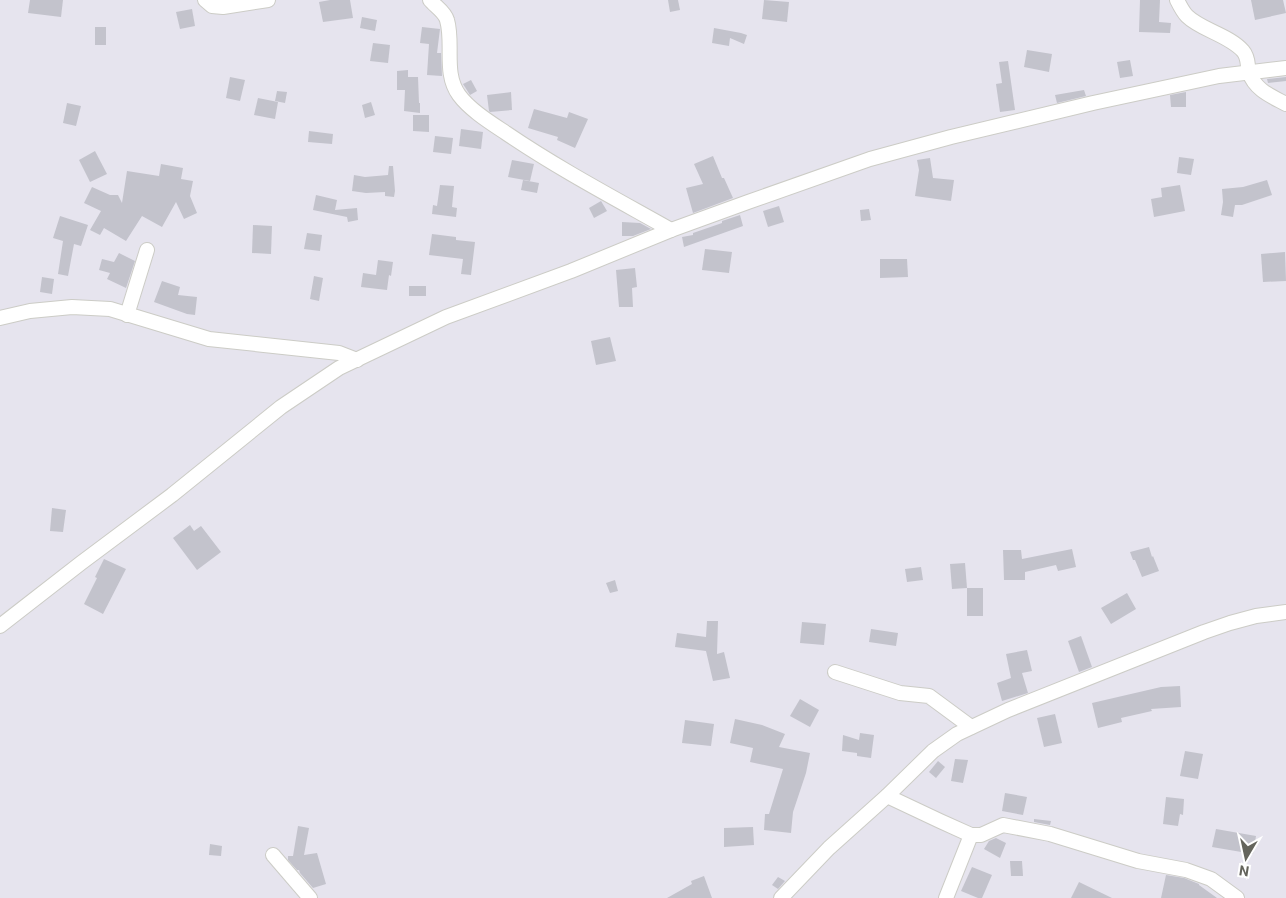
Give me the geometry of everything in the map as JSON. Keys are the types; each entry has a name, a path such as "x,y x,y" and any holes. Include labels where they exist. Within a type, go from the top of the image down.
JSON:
{"street":[{"path":"204,0 212,6 223,7 268,0"},
{"path":"430,0 447,20 452,80 458,94 467,103 487,121 532,150 671,230"},
{"path":"1177,0 1183,12 1191,19 1231,42 1244,52 1248,59 1249,72 1258,88 1286,104"},
{"path":"0,626 172,495 281,407 339,368 446,317 571,271 671,230 870,159 1093,103 1219,76 1286,68"},
{"path":"127,314 147,250"},
{"path":"0,318 30,311 72,306 110,309 209,339 339,353 357,360"},
{"path":"781,898 830,848 933,751 957,734 1017,706 1213,629 1256,616 1286,612"},
{"path":"835,672 900,693 929,696 971,727"},
{"path":"887,796 940,822 971,834 981,834 1002,825 1050,834 1138,860 1186,870 1211,879 1238,898"},
{"path":"946,898 971,834"},
{"path":"273,855 310,898"}],"building":[{"path":"30,0 63,0 61,17 28,13"},
{"path":"350,0 353,18 323,22 319,2"},
{"path":"668,0 678,0 680,10 670,12"},
{"path":"764,0 789,2 787,22 762,19"},
{"path":"1140,0 1160,0 1159,22 1171,23 1170,33 1139,32"},
{"path":"1251,0 1283,0 1286,13 1255,20"},
{"path":"192,9 195,26 180,29 176,12"},
{"path":"362,17 377,20 375,31 360,28"},
{"path":"95,27 106,27 106,45 95,45"},
{"path":"422,27 440,29 437,53 441,53 442,76 427,75 429,44 420,43"},
{"path":"714,28 747,35 744,44 730,38 729,46 712,43"},
{"path":"373,43 390,45 388,63 370,61"},
{"path":"1027,50 1052,54 1049,72 1024,67"},
{"path":"1130,60 1133,76 1120,78 1117,62"},
{"path":"1008,61 1015,110 1000,112 996,84 1002,83 999,62"},
{"path":"408,70 408,77 418,77 420,113 404,111 405,90 397,90 397,71"},
{"path":"230,77 245,80 240,101 226,98"},
{"path":"1286,77 1286,81 1268,83 1267,79"},
{"path":"471,80 477,91 470,95 463,84"},
{"path":"1084,90 1086,96 1057,103 1055,95"},
{"path":"277,91 287,92 285,103 275,101"},
{"path":"511,92 512,110 489,111 487,95"},
{"path":"1186,92 1186,107 1171,107 1170,95"},
{"path":"258,98 278,102 275,119 254,115"},
{"path":"371,102 375,115 365,118 362,105"},
{"path":"67,103 81,106 76,126 63,123"},
{"path":"534,109 567,118 569,112 588,119 575,148 557,140 558,137 528,128"},
{"path":"413,115 429,115 429,132 413,131"},
{"path":"461,129 483,132 481,149 459,146"},
{"path":"309,131 333,134 332,144 308,142"},
{"path":"435,136 453,138 451,154 433,152"},
{"path":"95,151 107,174 90,182 79,160"},
{"path":"713,156 733,198 693,213 686,188 703,184 694,164"},
{"path":"1179,157 1194,159 1191,175 1177,173"},
{"path":"930,158 933,178 954,180 951,201 915,196 919,170 917,160"},
{"path":"512,160 534,164 530,181 508,177"},
{"path":"161,164 183,168 181,179 193,181 190,196 197,213 184,219 176,202 162,227 142,216 126,241 104,228 100,235 90,230 101,211 84,203 92,187 110,195 118,195 122,203 127,171 159,176"},
{"path":"389,166 393,166 394,197 385,196 385,192 366,193 352,191 354,175 365,177 388,175"},
{"path":"523,180 539,183 537,193 521,190"},
{"path":"1267,180 1272,195 1242,205 1235,205 1233,217 1221,215 1222,189 1243,187"},
{"path":"440,185 454,186 452,207 457,208 456,217 432,214 433,205 437,206"},
{"path":"1180,185 1185,211 1154,217 1151,199 1162,197 1161,188"},
{"path":"316,195 337,200 335,210 357,208 358,220 348,222 347,217 313,210"},
{"path":"601,201 607,211 594,218 589,208"},
{"path":"779,206 784,222 768,227 763,211"},
{"path":"869,209 871,220 861,221 860,210"},
{"path":"740,215 743,226 684,247 682,237 693,235 693,233"},
{"path":"60,216 88,225 81,246 74,244 68,276 58,274 63,241 53,238"},
{"path":"622,222 640,223 651,229 633,236 622,236"},
{"path":"253,225 272,226 271,254 252,253"},
{"path":"307,233 322,235 320,251 304,249"},
{"path":"432,234 456,237 456,240 475,242 471,275 461,274 463,259 429,255"},
{"path":"705,249 732,252 729,273 702,270"},
{"path":"1285,252 1286,281 1263,282 1261,254"},
{"path":"119,253 135,261 126,288 107,279 110,273 99,270 102,259 114,262"},
{"path":"880,259 907,259 908,277 880,278"},
{"path":"378,260 393,262 387,290 361,287 363,273 376,275"},
{"path":"635,268 637,287 632,288 633,307 619,307 616,270"},
{"path":"314,276 323,278 319,301 310,299"},
{"path":"42,277 54,279 52,294 40,292"},
{"path":"162,281 180,287 178,295 197,297 195,315 154,302"},
{"path":"409,286 426,286 426,296 409,296"},
{"path":"610,337 616,361 596,365 591,341"},
{"path":"52,508 66,510 63,532 50,531"},
{"path":"190,525 194,531 201,526 221,552 197,570 173,538"},
{"path":"1149,547 1159,571 1142,577 1130,552"},
{"path":"1072,549 1076,567 1058,571 1056,565 1025,572 1025,580 1004,580 1003,550 1021,550 1022,559"},
{"path":"104,559 126,569 103,614 84,604"},
{"path":"965,563 967,588 952,589 950,564"},
{"path":"921,567 923,580 907,582 905,569"},
{"path":"615,580 618,591 610,593 606,583"},
{"path":"967,588 983,588 983,616 967,616"},
{"path":"1127,593 1136,609 1111,624 1101,608"},
{"path":"707,621 718,621 717,654 724,652 730,678 713,681 706,651 675,647 677,633 706,637"},
{"path":"802,622 826,624 824,645 800,643"},
{"path":"871,629 898,633 896,646 869,642"},
{"path":"1081,636 1092,667 1079,672 1068,641"},
{"path":"1027,650 1032,671 1022,673 1028,693 1002,701 997,683 1011,678 1006,654"},
{"path":"1180,686 1181,707 1151,709 1152,711 1121,718 1122,722 1098,728 1092,703 1161,687"},
{"path":"800,699 819,710 810,727 790,716"},
{"path":"1055,714 1062,743 1044,747 1037,718"},
{"path":"735,719 762,725 785,734 779,747 810,753 806,773 793,812 791,833 764,830 765,814 769,814 783,769 750,762 753,748 730,743"},
{"path":"685,720 714,724 711,746 682,743"},
{"path":"860,733 874,735 871,758 857,756 857,753 842,751 843,735 859,740"},
{"path":"1185,751 1203,754 1198,779 1180,776"},
{"path":"955,759 968,760 963,783 951,781"},
{"path":"938,761 945,767 936,778 929,772"},
{"path":"1005,793 1027,797 1023,815 1002,811"},
{"path":"1166,797 1184,799 1183,815 1180,814 1178,826 1163,824"},
{"path":"1034,819 1051,821 1050,825 1034,822"},
{"path":"298,826 309,828 304,855 317,853 326,884 313,888 299,870 288,860 288,856 293,856"},
{"path":"753,827 754,845 724,847 724,828"},
{"path":"1216,829 1256,836 1253,854 1212,847"},
{"path":"996,838 1006,843 1000,858 984,849 989,841"},
{"path":"210,844 222,846 221,856 209,855"},
{"path":"1010,861 1022,861 1023,876 1011,876"},
{"path":"972,867 992,875 982,898 961,891"},
{"path":"1166,875 1184,878 1199,884 1217,898 1161,898"},
{"path":"704,876 712,898 667,898 692,884 691,881"},
{"path":"778,877 785,881 778,889 772,885"},
{"path":"1079,882 1112,898 1071,898"}]}
